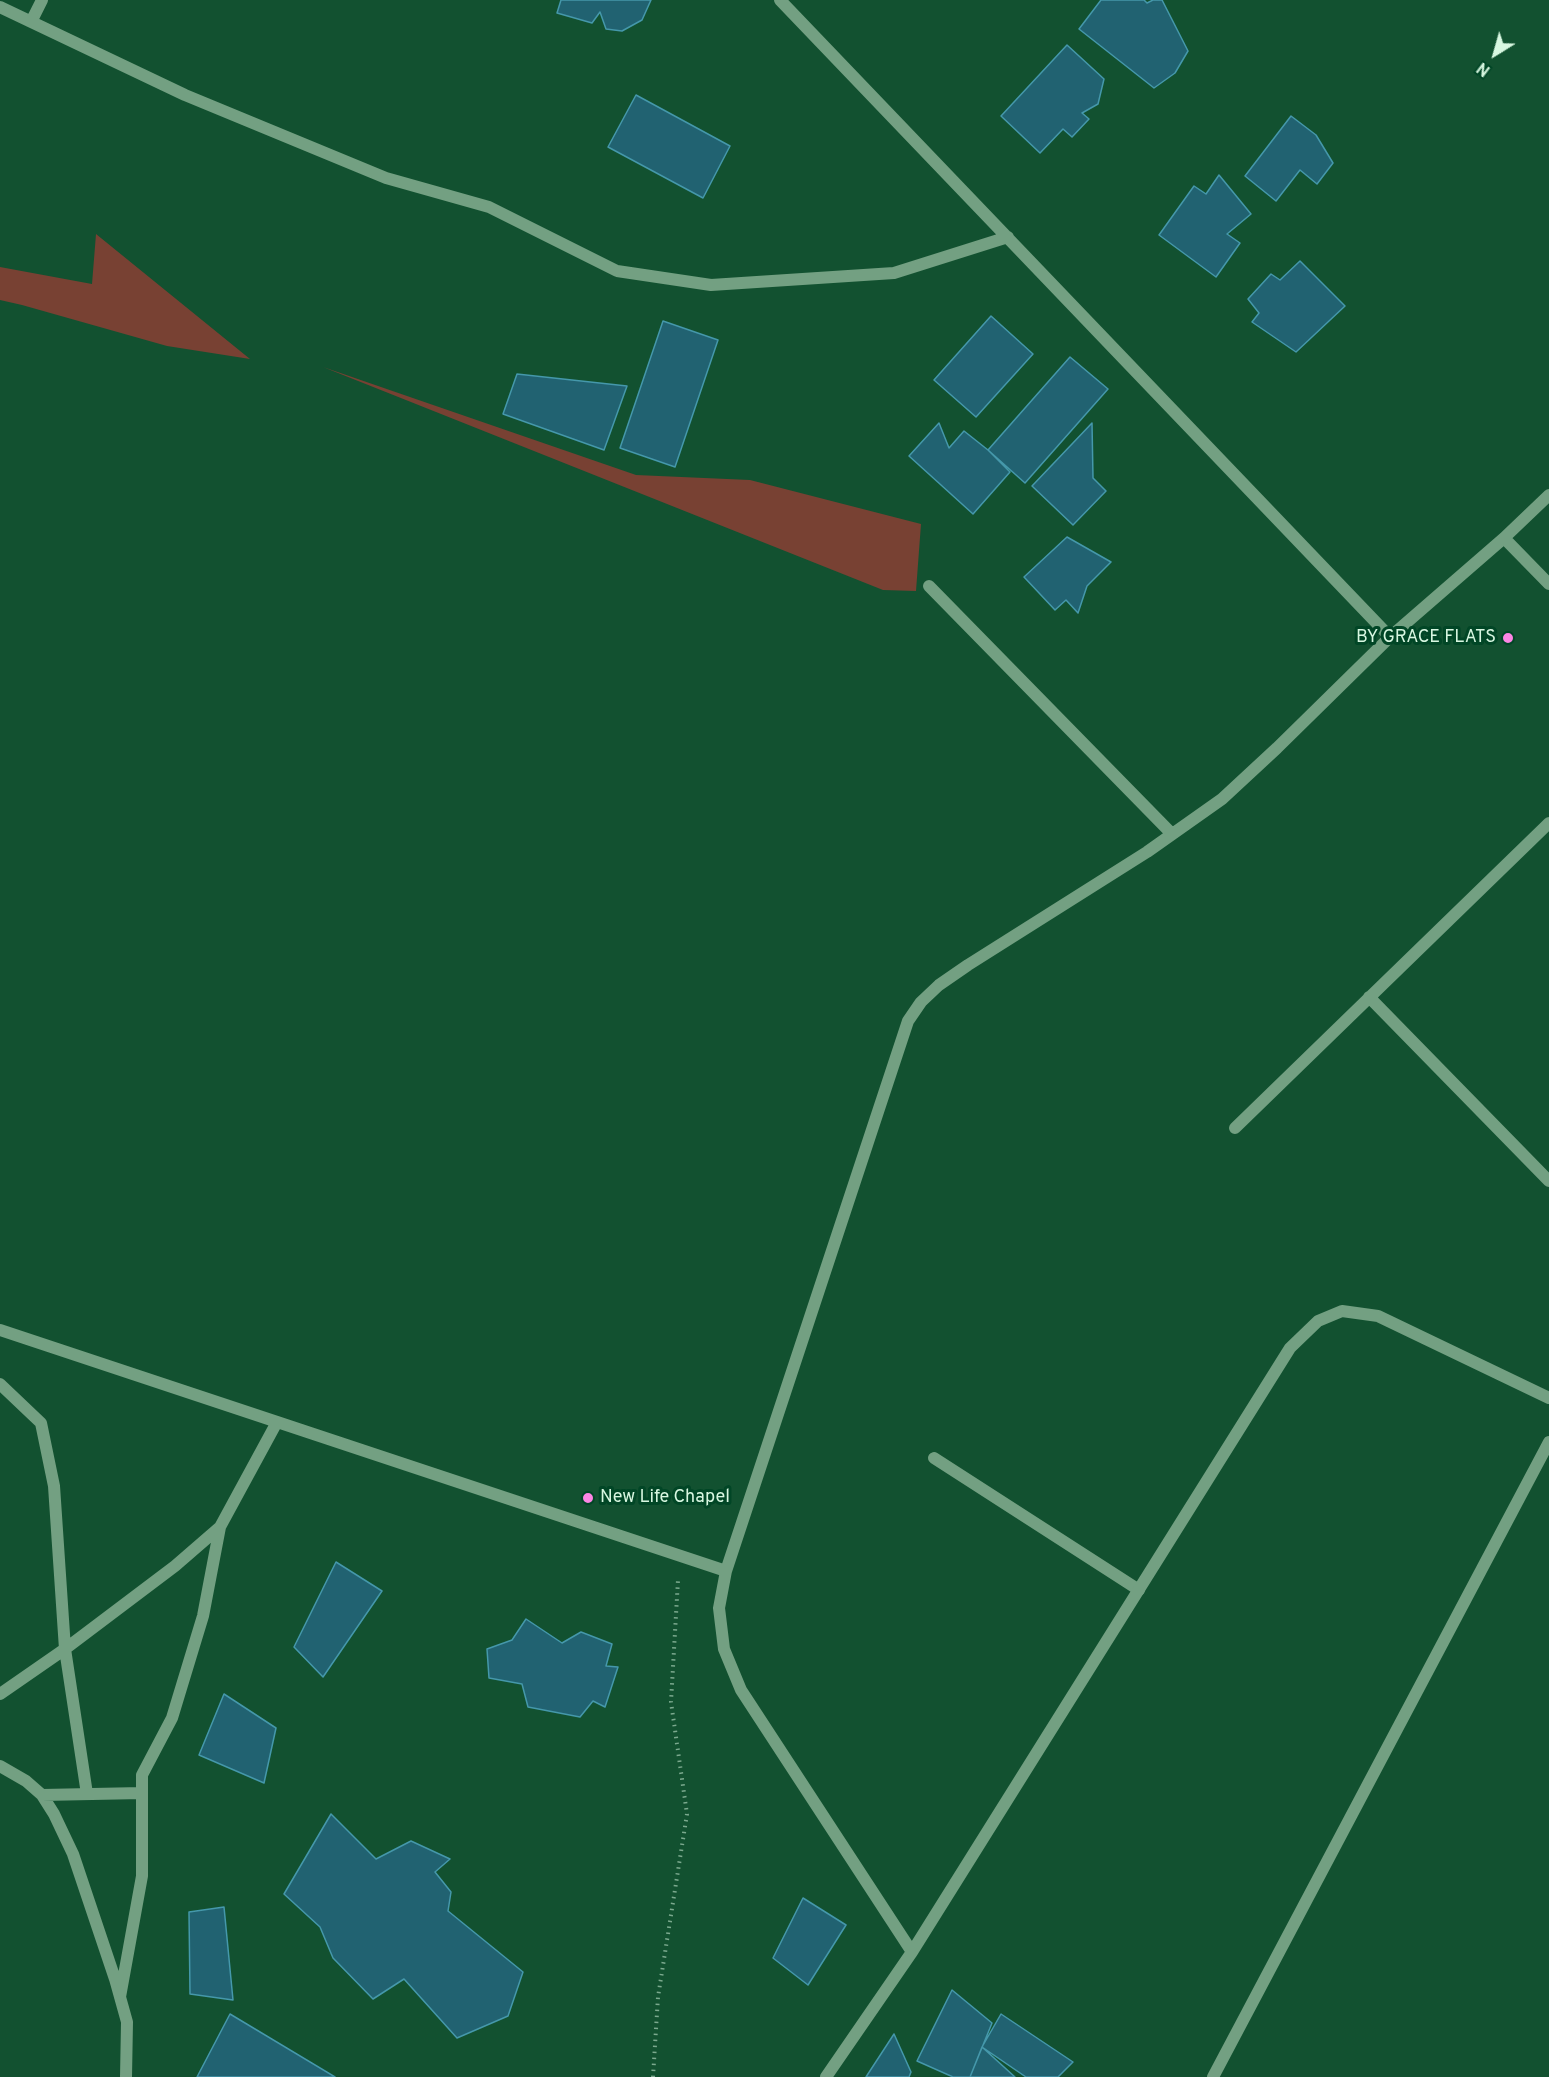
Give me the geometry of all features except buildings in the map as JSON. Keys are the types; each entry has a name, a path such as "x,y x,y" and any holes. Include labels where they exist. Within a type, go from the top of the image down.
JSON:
{"street":[{"path":"31,22 42,0"},
{"path":"780,0 1390,637"},
{"path":"0,7 185,94 386,178 489,207 617,271 711,285 894,273 1008,237"},
{"path":"912,1952 741,1690 724,1649 719,1608 726,1571 908,1021 921,1002 946,980 1172,834 1221,799 1277,748 1390,637 1504,538 1549,495"},
{"path":"1504,538 1549,584"},
{"path":"929,586 1172,834"},
{"path":"1235,1128 1549,823"},
{"path":"1370,997 1549,1182"},
{"path":"826,2077 912,1952 1290,1348 1318,1321 1342,1311 1378,1316 1549,1398"},
{"path":"0,1330 726,1571"},
{"path":"0,1384 41,1423 54,1486 65,1649 87,1794"},
{"path":"120,1997 142,1876 142,1775 172,1718 203,1616 220,1527 277,1422"},
{"path":"1213,2077 1549,1442"},
{"path":"934,1458 1139,1590"},
{"path":"0,1694 65,1649 175,1566 220,1527"},
{"path":"0,1766 26,1781 42,1795 73,1854 127,2022 126,2077"},
{"path":"42,1795 142,1794"}],"path":[{"path":"653,2077 658,1997 687,1814 671,1702 680,1555"}],"shaded area":[{"path":"96,234 250,359 167,346 0,300 0,267 92,284"},
{"path":"323,367 636,475 750,480 921,524 916,591 883,590"}],"place":[{"name":"BY GRACE FLATS","path":"1508,638"},
{"name":"New Life Chapel","path":"588,1498"}]}
